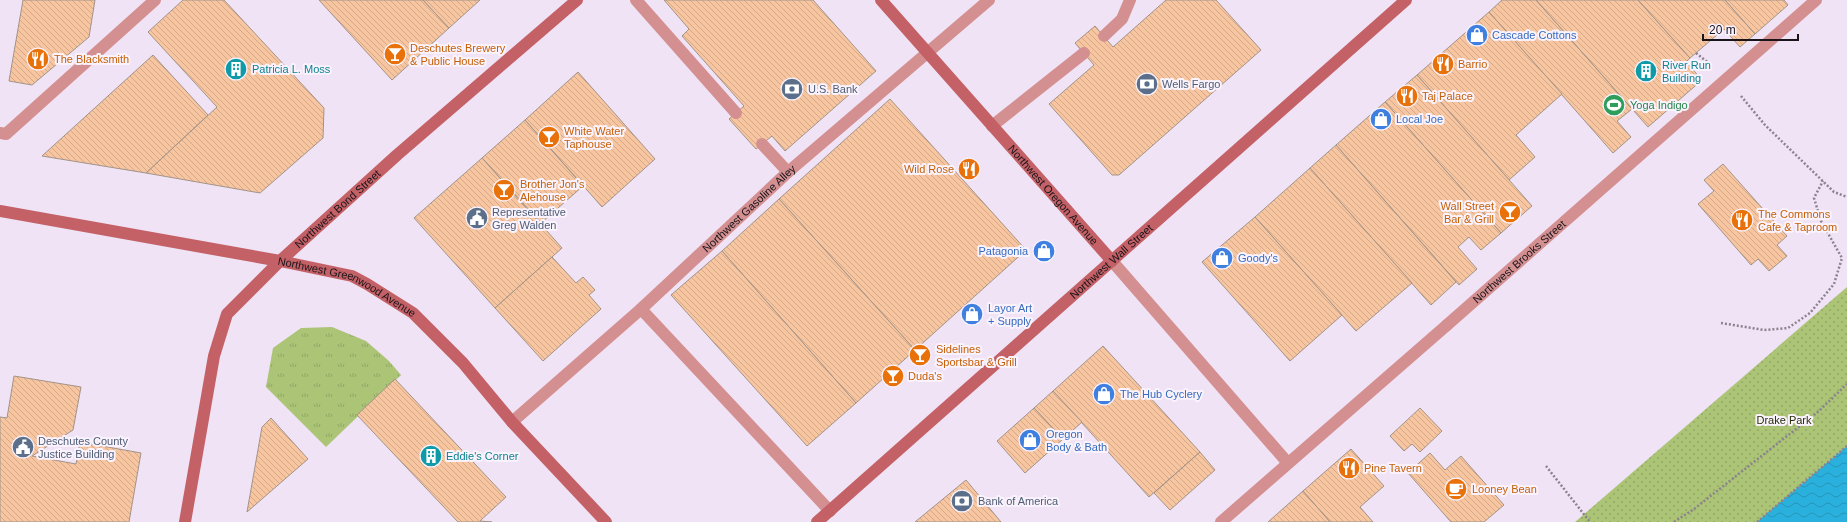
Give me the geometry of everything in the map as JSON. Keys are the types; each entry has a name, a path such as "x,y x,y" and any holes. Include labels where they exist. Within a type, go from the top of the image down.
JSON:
{"main road":[{"name":"Northwest Bond Street","path":"185,522 214,356 227,314 280,261 397,155 577,0"},
{"name":"Northwest Oregon Avenue","path":"881,0 1112,261"},
{"name":"Northwest Wall Street","path":"817,522 1406,0"},
{"name":"Northwest Greenwood Avenue","path":"0,211 280,261 352,276 413,313 463,363 512,422 606,522"}],"street":[{"path":"0,133 6,134 155,0"},
{"path":"636,0 736,113"},
{"name":"Northwest Gasoline Alley","path":"512,422 641,309 788,172 989,0"},
{"path":"1104,36 1122,19 1130,0"},
{"name":"Northwest Brooks Street","path":"1220,522 1287,462 1447,325 1816,0"},
{"path":"992,126 1084,53"},
{"path":"762,144 788,172"},
{"name":"Northwest Oregon Avenue","path":"1112,261 1287,462"},
{"path":"641,309 830,511"}],"path":[{"path":"1726,78 1765,125 1834,192 1847,197"},
{"path":"1721,323 1764,330 1788,328 1810,313 1834,284 1842,258 1821,221 1814,198 1823,181"},
{"path":"1674,522 1694,509 1819,411 1847,384"},
{"path":"1757,522 1847,446"},
{"path":"1546,466 1590,522"}],"green space":[{"name":"Drake Park","path":"1847,287 1847,446 1757,522 1575,522"},
{"path":"332,327 366,341 389,361 401,375 326,447 266,387 273,348 301,328"}],"water":[{"path":"1847,446 1847,522 1757,522 1759,520"}],"building":[{"name":"The Blacksmith","path":"23,0 95,0 89,37 32,85 9,81"},
{"name":"Patricia L. Moss","path":"183,0 224,0 324,108 323,138 260,193 146,173 217,107 148,32"},
{"name":"Deschutes Brewery & Public House","path":"319,0 423,0 449,28 392,80"},
{"path":"423,0 480,0 449,28"},
{"name":"U.S. Bank","path":"664,0 813,0 876,71 785,151 772,136 756,149 729,119 744,106 682,36 689,29"},
{"name":"Wells Fargo","path":"1166,0 1216,0 1261,50 1119,175 1112,175 1049,104 1094,65 1075,43 1095,26 1113,47"},
{"path":"1502,0 1536,0 1632,109 1617,121 1631,137 1613,153 1489,12"},
{"name":"River Run Building","path":"1536,0 1638,0 1690,58 1686,62 1702,80 1648,127"},
{"path":"1638,0 1725,0 1755,34 1740,47 1724,29 1690,58"},
{"path":"1725,0 1784,0 1788,5 1755,34"},
{"path":"1489,12 1562,94 1516,135 1535,157 1509,180 1417,75"},
{"path":"153,55 208,115 146,173 42,156"},
{"path":"578,72 655,159 602,207 525,120"},
{"path":"1417,75 1532,206 1501,233 1385,102"},
{"path":"890,99 1026,250 915,350 779,199"},
{"path":"1385,102 1501,233 1481,250 1469,237 1458,247 1477,269 1459,285 1336,145"},
{"path":"525,120 583,186 541,223 482,158"},
{"path":"1336,145 1456,282 1431,305 1310,168"},
{"path":"482,158 562,248 495,308 414,218"},
{"name":"The Commons Cafe & Taproom","path":"1723,164 1787,236 1777,245 1787,256 1769,271 1758,259 1751,265 1698,204 1714,191 1704,180"},
{"path":"1310,168 1412,283 1356,331 1255,217"},
{"path":"779,199 915,350 856,403 722,251"},
{"path":"1255,217 1342,315 1290,361 1202,262"},
{"path":"722,251 856,403 807,446 671,295"},
{"path":"552,257 576,283 583,277 595,290 589,295 601,309 543,361 495,308"},
{"path":"1103,346 1200,452 1149,497 1053,391"},
{"name":"Deschutes County Justice Building","path":"14,376 81,387 73,430 32,456 76,464 80,442 141,453 129,522 0,522 0,417 7,418"},
{"name":"Eddie's Corner","path":"395,379 506,497 480,521 492,522 458,522 357,415"},
{"path":"1053,391 1082,422 1063,439 1034,408"},
{"name":"Oregon Body & Bath","path":"1034,408 1063,439 1025,473 997,441"},
{"path":"1420,408 1442,431 1420,452 1412,444 1404,451 1390,436"},
{"path":"271,418 308,459 247,512 262,427"},
{"name":"Pine Tavern","path":"1351,449 1384,486 1360,507 1373,522 1330,522 1303,491"},
{"path":"1200,452 1215,470 1170,510 1154,493"},
{"name":"Looney Bean","path":"1430,453 1445,470 1461,456 1504,505 1484,522 1451,522 1408,473"},
{"name":"Bank of America","path":"966,480 1001,522 915,522"},
{"path":"1303,491 1330,522 1268,522"}],"place":[{"name":"Cascade Cottons","path":"1477,35"},
{"name":"Deschutes Brewery & Public House","path":"395,54"},
{"name":"The Blacksmith","path":"38,59"},
{"name":"Barrio","path":"1443,64"},
{"name":"Patricia L. Moss","path":"236,69"},
{"name":"River Run Building","path":"1646,71"},
{"name":"Wells Fargo","path":"1147,84"},
{"name":"U.S. Bank","path":"792,89"},
{"name":"Taj Palace","path":"1407,96"},
{"name":"Yoga Indigo","path":"1614,105"},
{"name":"Local Joe","path":"1381,119"},
{"name":"White Water Taphouse","path":"549,137"},
{"name":"Wild Rose","path":"969,169"},
{"name":"Brother Jon's Alehouse","path":"504,190"},
{"name":"Wall Street Bar & Grill","path":"1510,212"},
{"name":"Representative Greg Walden","path":"477,218"},
{"name":"The Commons Cafe & Taproom","path":"1742,220"},
{"name":"Patagonia","path":"1044,251"},
{"name":"Goody's","path":"1222,258"},
{"name":"Layor Art + Supply","path":"972,314"},
{"name":"Sidelines Sportsbar & Grill","path":"920,355"},
{"name":"Duda's","path":"893,376"},
{"name":"The Hub Cyclery","path":"1104,394"},
{"name":"Oregon Body & Bath","path":"1030,440"},
{"name":"Deschutes County Justice Building","path":"23,447"},
{"name":"Eddie's Corner","path":"431,456"},
{"name":"Pine Tavern","path":"1349,468"},
{"name":"Looney Bean","path":"1456,489"},
{"name":"Bank of America","path":"962,501"}]}
